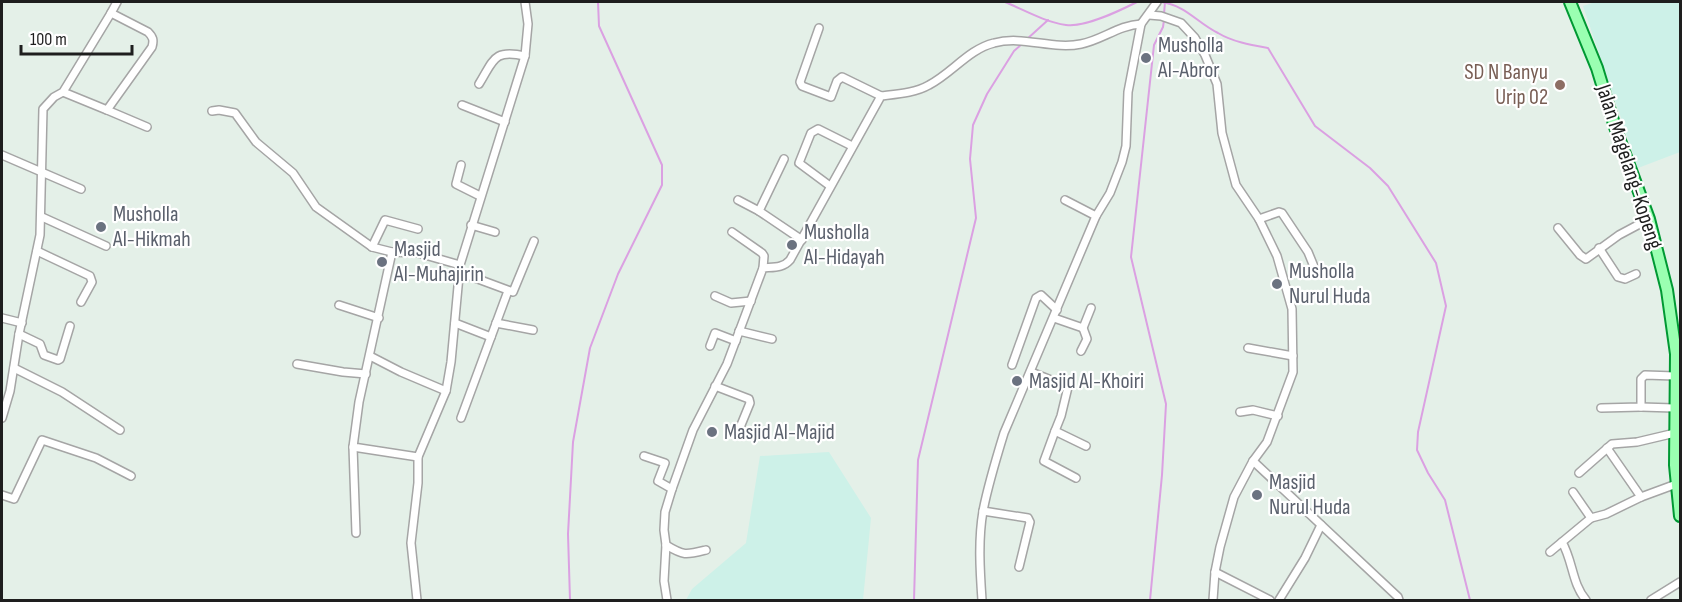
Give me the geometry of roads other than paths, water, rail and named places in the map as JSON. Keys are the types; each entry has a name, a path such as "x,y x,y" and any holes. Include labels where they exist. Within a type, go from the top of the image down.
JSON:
{"main road":[{"name":"Jalan Magelang-Kopeng","path":"1570,2 1597,68 1615,127 1649,219 1667,290 1678,379 1674,408 1674,433 1680,516"}],"street":[{"path":"2,418 14,368 42,217 43,109 54,97 63,92 117,2"},
{"path":"417,600 411,543 418,483 418,457 446,391 459,269 525,56 528,24 525,2"},
{"path":"982,600 983,512 1004,433 1096,216 1110,193 1126,146 1128,92 1141,24 1155,4"},
{"path":"107,110 154,41 148,32 111,13"},
{"path":"1149,15 1170,19 1187,28 1212,69 1217,84 1222,133 1236,185 1259,219 1277,256 1292,309 1293,372 1267,442 1234,497 1215,572 1213,600"},
{"path":"819,28 801,82 802,86 831,97 837,81 842,77 881,96 919,90 932,84 975,52 994,43 1017,41 1064,46 1081,44 1096,40 1129,25 1141,24"},
{"path":"480,84 496,58 502,53 525,56"},
{"path":"63,92 147,127"},
{"path":"764,268 786,265 881,96"},
{"path":"462,105 505,122"},
{"path":"212,111 230,112 238,117 264,149 293,173 316,207 372,246 392,252 418,254 513,292 534,242"},
{"path":"830,186 799,164 812,133 818,129 852,146"},
{"path":"2,155 81,189"},
{"path":"759,211 783,159"},
{"path":"461,165 456,184 480,196"},
{"path":"738,200 759,211 802,240"},
{"path":"1065,200 1096,216"},
{"path":"1259,219 1282,213 1308,252 1317,274"},
{"path":"42,217 106,246"},
{"path":"1558,228 1584,258 1588,258 1619,234 1649,219"},
{"path":"372,246 385,220 418,229"},
{"path":"471,225 495,232"},
{"path":"667,600 664,581 665,512 693,430 716,387 764,268 762,253 732,232"},
{"path":"1599,248 1618,278 1625,279 1636,274"},
{"path":"37,251 90,276 92,282 81,302"},
{"path":"356,533 353,447 359,402 392,252"},
{"path":"461,418 508,291"},
{"path":"1012,365 1036,298 1041,295 1056,314 1083,328"},
{"path":"715,296 731,303 751,301"},
{"path":"339,305 379,318"},
{"path":"1081,351 1087,339 1083,328 1091,308"},
{"path":"2,318 22,323"},
{"path":"455,323 491,337"},
{"path":"496,323 533,330"},
{"path":"19,334 41,344 44,355 58,360 70,326"},
{"path":"740,331 772,339"},
{"path":"710,346 715,333 736,341"},
{"path":"1248,348 1293,356"},
{"path":"370,356 446,391"},
{"path":"297,364 366,374"},
{"path":"14,368 62,392 120,430"},
{"path":"1031,372 1068,387 1061,417 1044,461 1076,478"},
{"path":"1641,407 1642,377 1678,379"},
{"path":"716,387 749,399 750,403 741,425"},
{"path":"1601,408 1625,406 1674,408"},
{"path":"1240,412 1253,410 1278,416"},
{"path":"1055,431 1086,446"},
{"path":"1579,473 1616,442 1637,442 1674,433"},
{"path":"2,495 14,499 42,440 96,458 130,476"},
{"path":"353,447 418,457"},
{"path":"1607,448 1641,497"},
{"path":"644,456 665,463 658,482 672,489"},
{"path":"1253,462 1399,600"},
{"path":"1550,552 1591,518 1606,514 1641,497 1679,483"},
{"path":"1574,492 1591,518"},
{"path":"983,512 1028,518 1030,522 1019,567"},
{"path":"1279,600 1305,558 1321,525"},
{"path":"1562,542 1569,555 1578,591 1586,600"},
{"path":"666,545 687,555 706,550"},
{"path":"1215,572 1269,600"},
{"path":"1651,600 1680,582"}],"waterway":[{"path":"570,600 568,534 573,442 590,348 618,274 662,185 662,165 599,26 598,2"},
{"path":"1005,2 1050,21 1066,25 1083,24 1103,18 1137,2"},
{"path":"1161,2 1178,7 1210,29 1230,39 1268,48 1315,126 1370,168 1388,186 1436,263 1446,306 1418,432 1417,450 1445,500 1470,600"},
{"path":"1164,14 1165,2"},
{"path":"1026,40 1048,20"},
{"path":"1150,600 1166,404 1131,257 1154,45 1164,20"},
{"path":"914,600 918,460 976,218 970,159 973,125 987,94 1014,51 1022,44"}],"place":[{"name":"Musholla Al-Abror","path":"1146,58"},
{"name":"SD N Banyu Urip 02","path":"1560,85"},
{"name":"Musholla Al-Hikmah","path":"101,227"},
{"name":"Musholla Al-Hidayah","path":"792,245"},
{"name":"Masjid Al-Muhajirin","path":"382,262"},
{"name":"Musholla Nurul Huda","path":"1277,284"},
{"name":"Masjid Al-Khoiri","path":"1017,381"},
{"name":"Masjid Al-Majid","path":"712,432"},
{"name":"Masjid Nurul Huda","path":"1257,495"}]}
